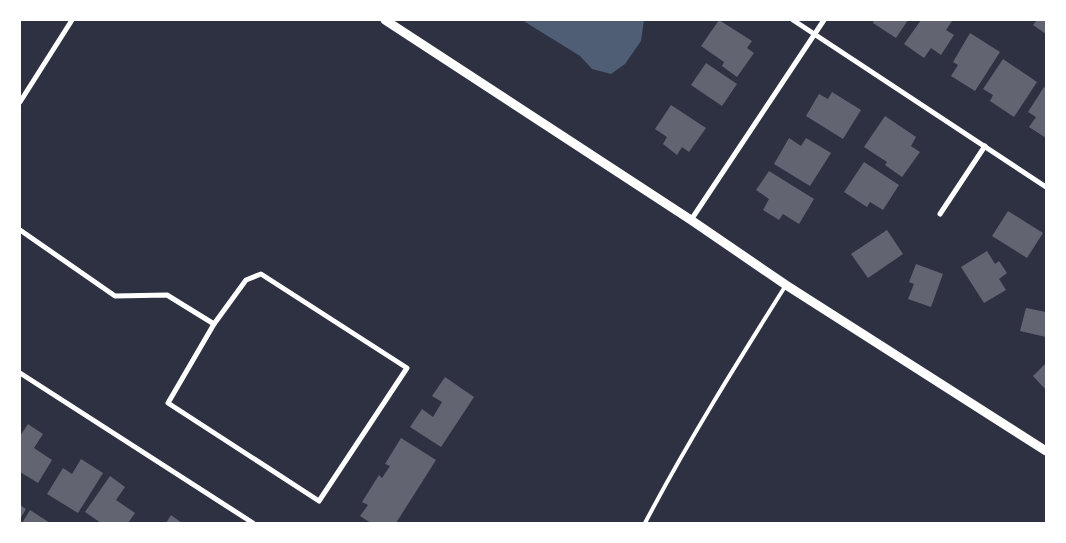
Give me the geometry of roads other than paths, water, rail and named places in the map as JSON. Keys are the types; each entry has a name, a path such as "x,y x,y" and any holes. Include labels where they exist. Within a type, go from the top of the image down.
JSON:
{"street":[{"path":"20,102 72,20"},
{"path":"385,20 691,220 786,285 1046,451"},
{"path":"793,20 1046,187"},
{"path":"691,220 824,20"},
{"path":"940,214 985,146"},
{"path":"20,230 115,296 167,295 214,324"},
{"path":"261,274 407,368 319,501 168,403 214,324 246,280 261,274"},
{"path":"20,373 253,523"}],"lane":[{"path":"645,523 718,395 786,285"}],"water":[{"path":"522,20 644,20 641,41 625,64 611,74 592,69 580,56"}]}
